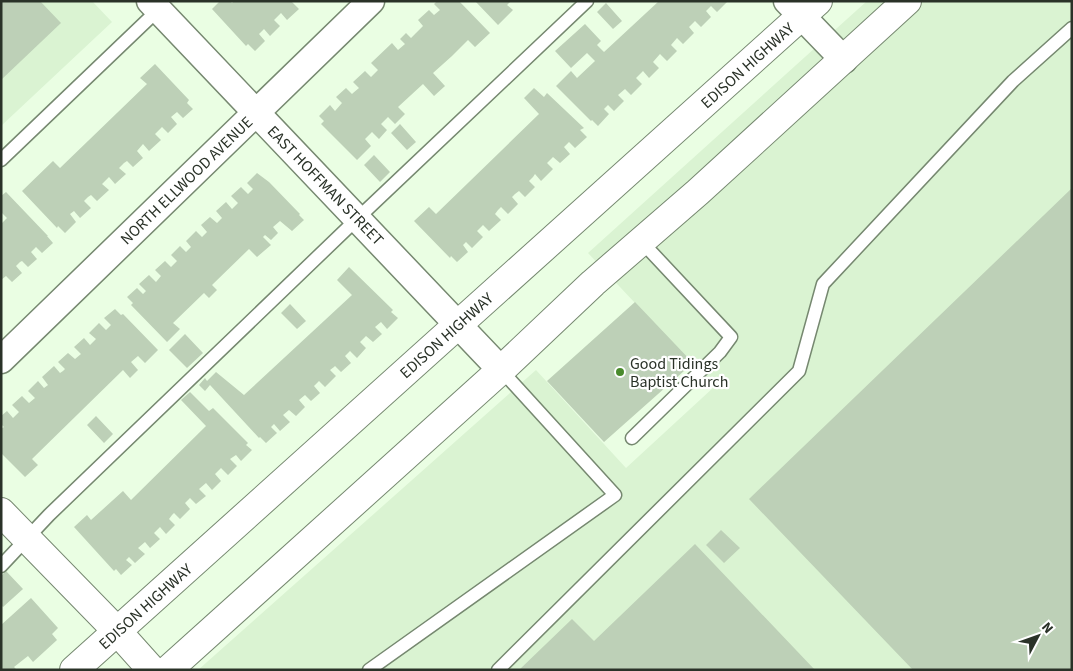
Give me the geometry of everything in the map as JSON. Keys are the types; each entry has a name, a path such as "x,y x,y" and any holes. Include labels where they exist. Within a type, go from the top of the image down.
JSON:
{"main road":[{"path":"168,670 501,370 593,283 908,1"},
{"name":"EDISON HIGHWAY","path":"74,670 459,324 802,6"},
{"path":"1,512 117,631 152,670"}],"street":[{"name":"NORTH ELLWOOD AVENUE","path":"1,360 372,1"},
{"name":"EAST HOFFMAN STREET","path":"158,4 256,112 501,370"},
{"path":"802,6 844,60"}],"lane":[{"path":"1,566 49,515 587,1"},
{"path":"1,160 158,4"},
{"path":"498,670 799,371 823,284 1012,81 1072,28"},
{"path":"632,438 720,352 731,337 641,241"},
{"path":"370,670 615,495 501,370"}],"shaded area":[{"path":"1,1 92,1 112,22 1,126"},
{"path":"867,1 1072,1 1072,670 198,670 536,370 626,468 714,387 588,253"}],"building":[{"path":"1,1 40,1 61,23 1,80"},
{"path":"220,1 230,1 232,3 234,1 294,1 292,2 299,9 287,20 281,13 274,20 280,26 270,36 264,29 259,34 265,41 255,51 248,44 246,46 212,9"},
{"path":"437,1 459,1 490,33 475,47 468,40 433,73 445,86 434,96 423,84 398,107 405,114 395,124 388,117 381,124 387,130 379,139 372,132 365,139 371,146 357,160 321,124 324,121 319,116 330,105 335,111 342,103 336,97 346,88 352,94 359,88 353,82 365,71 371,77 378,70 371,63 392,43 398,50 405,44 400,39 406,33 411,38 423,26 418,20 429,10 434,15 440,10 434,4"},
{"path":"475,1 511,1 507,5 513,10 498,25"},
{"path":"659,1 728,1 717,12 711,6 706,11 711,17 701,27 695,21 689,27 694,33 683,44 677,38 671,45 677,51 667,61 660,54 653,62 659,68 649,78 643,71 636,78 642,84 631,95 625,89 618,95 624,101 614,111 608,105 604,109 609,114 598,126 556,86 571,71 577,78 595,61 587,53 571,68 555,51 585,24 601,41 597,45 604,52"},
{"path":"606,3 622,21 613,29 597,12"},
{"path":"155,64 189,100 187,103 193,109 183,118 177,112 171,117 177,124 168,133 162,127 155,134 161,140 149,151 143,144 137,151 143,158 133,167 127,161 124,163 119,168 126,174 115,184 109,177 102,184 109,190 97,201 91,195 88,197 84,201 91,208 80,218 74,211 70,214 76,222 65,233 58,226 57,228 22,191 53,161 60,168 147,84 140,78"},
{"path":"534,88 544,97 547,93 584,128 580,130 587,137 575,148 569,142 564,147 570,154 560,163 553,157 547,163 553,169 541,181 535,174 529,181 535,187 525,197 519,191 512,197 518,204 508,214 501,207 495,214 501,220 489,231 483,225 477,231 483,237 472,248 466,242 463,245 468,252 457,262 451,256 450,258 414,221 429,207 436,214 539,114 524,98"},
{"path":"400,124 416,142 407,150 391,133"},
{"path":"374,155 390,172 380,182 364,165"},
{"path":"257,173 269,182 304,220 292,231 280,221 273,227 278,233 271,240 265,235 263,237 271,245 257,257 249,249 212,285 217,290 209,298 204,293 173,323 180,329 167,342 131,305 133,303 127,297 137,288 143,294 146,291 139,284 149,275 156,282 161,276 155,270 165,261 171,267 177,261 171,255 180,246 186,252 191,247 186,241 196,231 202,237 207,232 201,225 210,217 217,223 222,218 216,211 226,202 232,209 238,203 231,196 241,187 248,194 253,189 247,183"},
{"path":"1072,188 1072,670 913,670 749,499"},
{"path":"6,192 53,243 42,253 36,247 31,252 37,259 28,267 22,261 20,262 16,266 22,273 12,282 6,276 1,280 1,224 7,218 1,212 1,196"},
{"path":"349,267 393,310 391,312 398,318 387,329 381,322 375,327 382,334 373,342 366,336 360,342 366,348 357,358 350,351 345,356 351,363 341,372 335,366 330,370 336,376 325,387 319,381 314,386 320,393 311,401 305,395 299,400 305,407 296,416 289,410 283,415 290,422 280,431 274,424 271,427 277,433 266,443 259,438 210,385 205,391 199,385 205,378 207,381 216,372 244,395 352,295 337,280"},
{"name":"Good Tidings Baptist Church","path":"635,302 693,363 604,442 547,381"},
{"path":"290,304 306,321 297,329 281,313"},
{"path":"115,309 121,315 123,314 158,350 145,363 138,356 131,362 138,370 130,378 123,370 32,459 38,465 25,477 1,453 1,429 4,427 1,424 1,416 7,411 13,418 19,412 12,405 22,396 29,403 35,398 28,391 38,381 44,388 48,385 42,377 54,366 60,373 63,371 65,369 58,362 68,353 75,359 81,354 74,347 84,338 90,345 96,339 89,333 99,323 106,330 111,325 104,318"},
{"path":"185,334 203,353 187,368 169,350"},
{"path":"190,392 209,411 213,408 248,443 246,445 252,450 241,461 236,455 230,459 237,466 228,475 221,468 215,474 221,481 212,490 206,483 199,489 206,496 196,504 190,498 185,503 190,509 180,519 174,513 169,519 175,525 166,534 160,527 154,533 160,539 150,548 145,542 138,548 145,554 135,563 129,557 126,560 132,565 121,575 116,569 114,571 74,527 87,515 91,520 123,491 131,500 206,426 181,400"},
{"path":"96,416 113,434 104,443 87,425"},
{"path":"721,530 740,548 724,563 706,545"},
{"path":"695,544 815,670 519,670 572,619 594,641"},
{"path":"6,571 23,589 3,607 1,605 1,576"},
{"path":"31,598 58,628 52,634 57,640 33,662 28,656 14,667 17,670 1,670 1,625"}],"place":[{"name":"Good Tidings Baptist Church","path":"620,372"}]}
